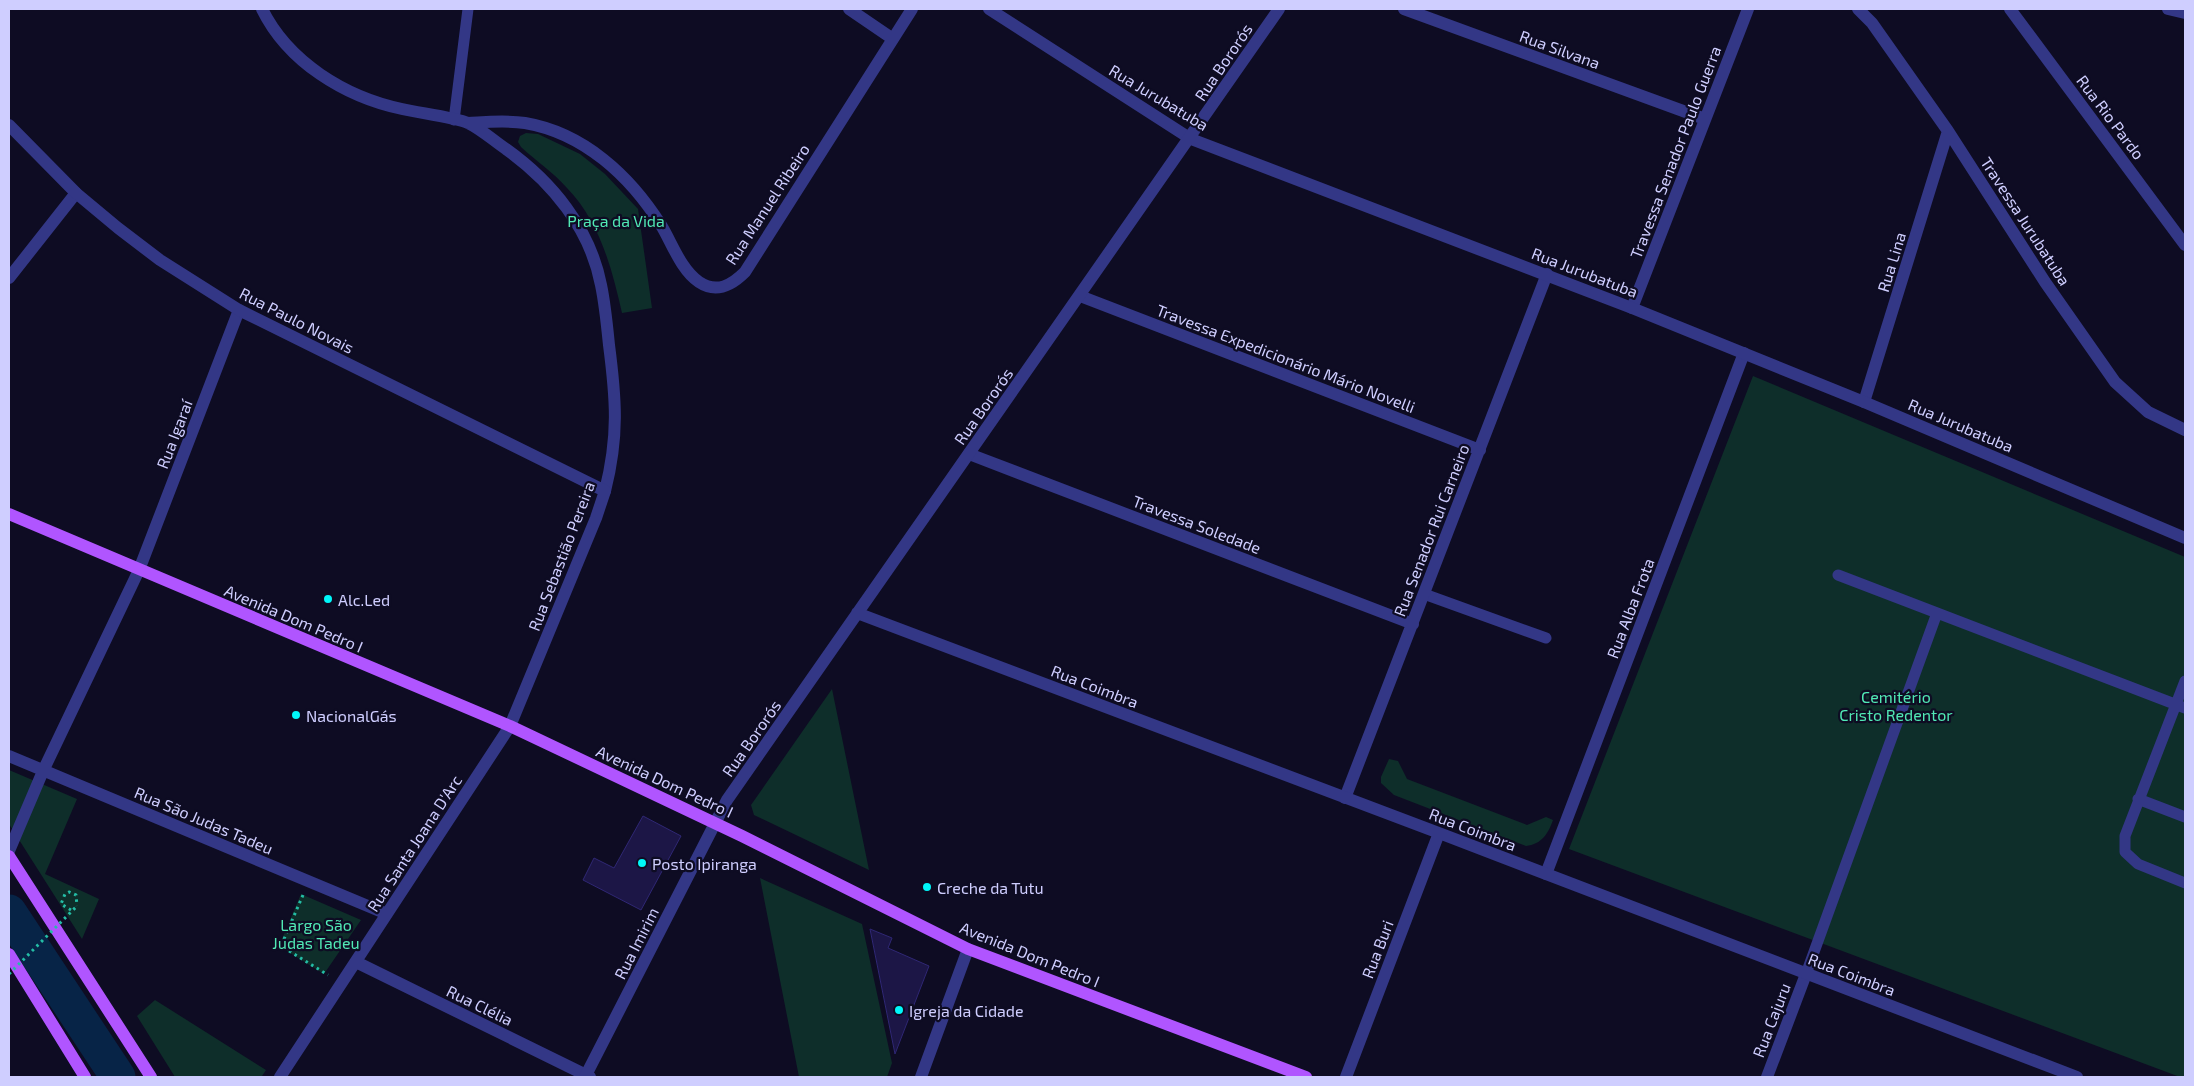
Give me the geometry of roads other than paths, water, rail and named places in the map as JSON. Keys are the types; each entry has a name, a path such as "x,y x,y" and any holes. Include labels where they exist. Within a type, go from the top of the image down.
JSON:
{"main road":[{"name":"Avenida Dom Pedro I","path":"9,514 510,726 716,823 968,949 1306,1077"},
{"path":"9,856 150,1077"},
{"path":"9,954 85,1077"}],"street":[{"name":"Rua Sebastião Pereira","path":"262,9 268,22 285,43 324,77 350,92 399,109 468,123 539,174 560,197 596,262 602,285 615,389 616,423 614,456 596,518 510,726"},
{"path":"849,9 893,39"},
{"name":"Rua Manuel Ribeiro","path":"468,123 524,123 544,127 584,145 614,168 635,191 660,223 690,274 699,283 721,288 734,284 745,272 912,9"},
{"name":"Rua Jurubatuba","path":"989,9 1191,139 1632,308 1864,402 2185,538"},
{"name":"Rua Bororós","path":"716,823 727,800 1191,139 1279,9"},
{"name":"Rua Silvana","path":"1404,9 1705,120"},
{"name":"Travessa Senador Paulo Guerra","path":"1632,308 1748,9"},
{"name":"Travessa Jurubatuba","path":"1858,9 1872,23 1948,131 2045,282 2115,382 2148,412 2185,430"},
{"name":"Rua Rio Pardo","path":"2010,9 2185,246"},
{"path":"2168,9 2185,13"},
{"name":"Rua Paulo Novais","path":"9,125 76,193 160,260 239,310 605,491"},
{"name":"Rua Lina","path":"1864,402 1948,131"},
{"path":"9,278 76,193"},
{"name":"Rua Senador Rui Carneiro","path":"1345,798 1547,274"},
{"name":"Travessa Expedicionário Mário Novelli","path":"1080,296 1480,450"},
{"name":"Rua Igaraí","path":"9,851 43,771 139,570 239,310"},
{"name":"Rua Alba Frota","path":"1546,874 1744,353"},
{"name":"Travessa Soledade","path":"969,454 1412,624"},
{"name":"Rua Coimbra","path":"857,613 1438,832 2077,1077"},
{"name":"Rua Santa Joana D'Arc","path":"280,1077 510,726"},
{"name":"Rua São Judas Tadeu","path":"9,756 387,914"},
{"name":"Rua Imirim","path":"587,1077 716,823"},
{"name":"Rua Buri","path":"1346,1077 1438,832"},
{"path":"921,1077 968,949"},
{"name":"Rua Clélia","path":"356,962 587,1077"},
{"name":"Rua Cajuru","path":"1767,1077 1806,974"}],"lane":[{"path":"454,120 468,9"},
{"path":"1838,575 2181,706"},
{"path":"1424,594 1546,638"},
{"path":"1806,974 1937,613"},
{"path":"2185,681 2181,706 2138,799 2125,836 2125,852 2138,864 2185,882"},
{"path":"2138,799 2185,817"}],"waterway":[{"path":"9,912 118,1077"}],"place":[{"name":"Alc.Led","path":"328,599"},
{"name":"NacionalGás","path":"296,715"},
{"name":"Posto Ipiranga","path":"642,863"},
{"name":"Creche da Tutu","path":"927,887"},
{"name":"Igreja da Cidade","path":"899,1010"}],"park label":[{"name":"Praça da Vida","path":"616,220"},
{"name":"Cemitério Cristo Redentor","path":"1896,705"},
{"name":"Largo São Judas Tadeu","path":"316,933"}]}
